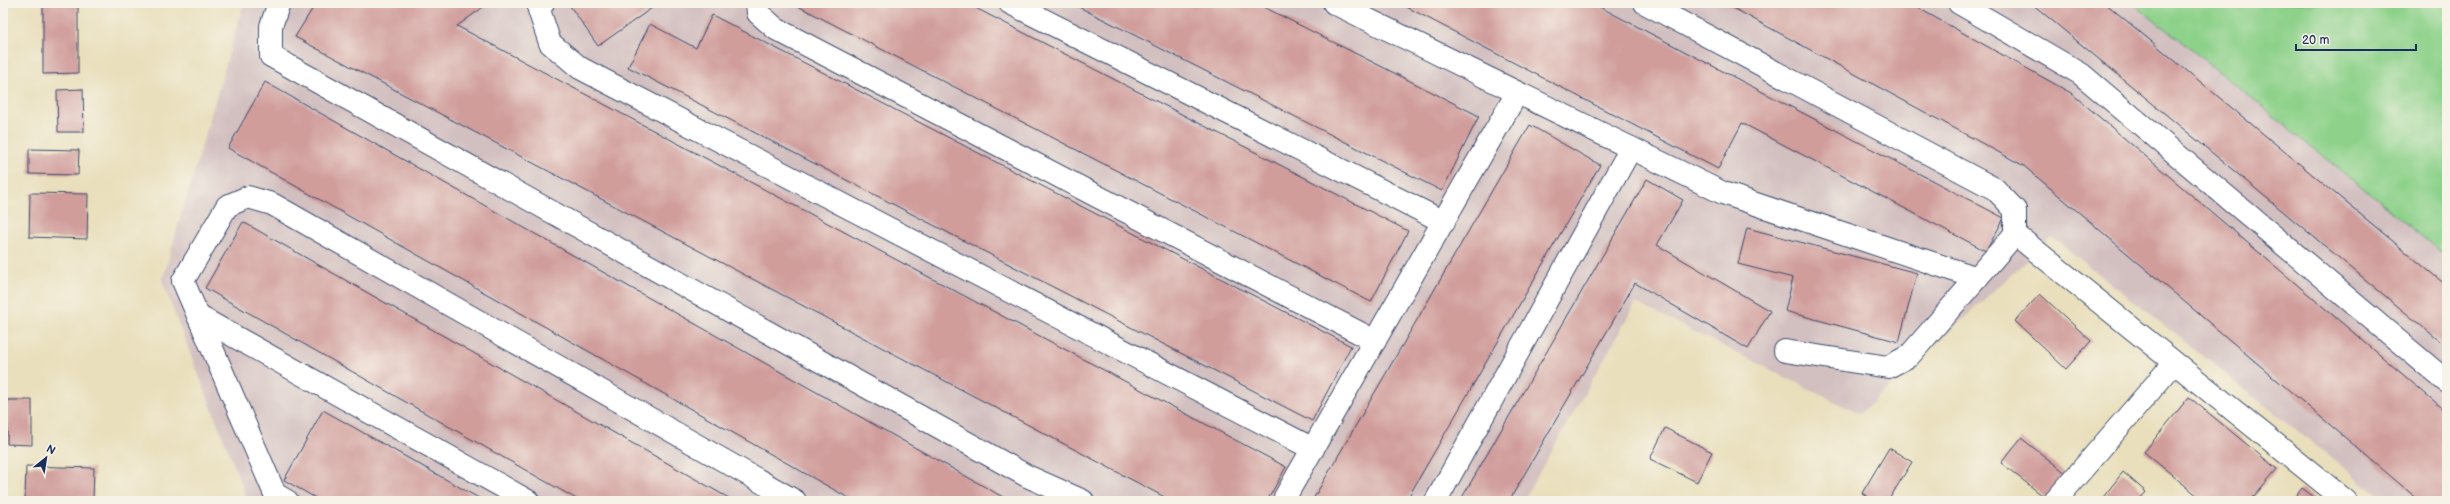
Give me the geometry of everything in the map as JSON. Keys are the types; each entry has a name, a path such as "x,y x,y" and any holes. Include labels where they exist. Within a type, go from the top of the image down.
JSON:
{"street":[{"path":"279,3 271,26 271,56 1027,476 1083,501"},
{"path":"543,3 539,10 550,43 580,68 1313,449"},
{"path":"757,3 758,13 776,29 1375,341"},
{"path":"1010,3 1444,222"},
{"path":"1334,3 1517,94 1723,193 1977,278"},
{"path":"1645,3 1995,189 2015,210 2015,234 1909,356 1888,367 1785,351"},
{"path":"1959,3 2080,74 2447,382"},
{"path":"1285,497 1517,94"},
{"path":"1436,501 1631,148"},
{"path":"287,501 275,494 183,281 227,206 248,197 272,204 795,501"},
{"path":"2015,234 2346,501"},
{"path":"198,316 528,501"},
{"path":"2055,501 2174,363"}],"shaded area":[{"path":"244,3 2134,3 2447,257 2447,501 2386,501 2052,237 1860,414 1636,303 1523,501 248,501 162,281"}],"green space":[{"path":"2134,3 2447,3 2447,257"}],"building":[{"path":"43,3 78,3 78,73 43,74"},
{"path":"316,3 489,3 457,26 1286,467 1267,501 1172,501 295,37"},
{"path":"575,3 659,3 598,46 570,6"},
{"path":"792,3 966,3 1408,231 1371,302"},
{"path":"1071,3 1256,3 1479,116 1442,191"},
{"path":"1399,3 1592,3 2004,218 1986,251 1742,123 1718,169"},
{"path":"1724,3 1909,3 2071,93 2447,412 2447,501 2420,501 2024,166"},
{"path":"2031,3 2105,3 2447,286 2447,347"},
{"path":"712,15 1351,346 1312,421 628,67 650,24 696,48"},
{"path":"265,82 1010,501 854,501 228,148"},
{"path":"83,89 84,132 58,132 57,90"},
{"path":"1530,125 1600,165 1406,501 1312,501"},
{"path":"29,149 79,150 78,175 29,174"},
{"path":"1647,179 1683,200 1657,245 1770,311 1748,349 1635,283 1509,501 1460,501"},
{"path":"30,193 88,194 87,239 29,237"},
{"path":"243,222 734,501 580,501 205,288"},
{"path":"1747,228 1917,273 1899,342 1785,311 1793,278 1738,264"},
{"path":"2040,294 2091,341 2066,369 2015,321"},
{"path":"2189,397 2277,469 2250,501 2204,501 2144,452"},
{"path":"8,400 32,400 32,445 7,444"},
{"path":"323,410 484,501 321,501 284,480"},
{"path":"1665,428 1712,452 1697,482 1650,459"},
{"path":"2021,438 2067,474 2047,499 2001,463"},
{"path":"1889,448 1912,462 1888,501 1874,501 1862,493"},
{"path":"26,466 94,468 93,501 25,501"},
{"path":"2123,472 2146,492 2138,501 2100,501"},
{"path":"2302,488 2319,501 2292,501"}]}
